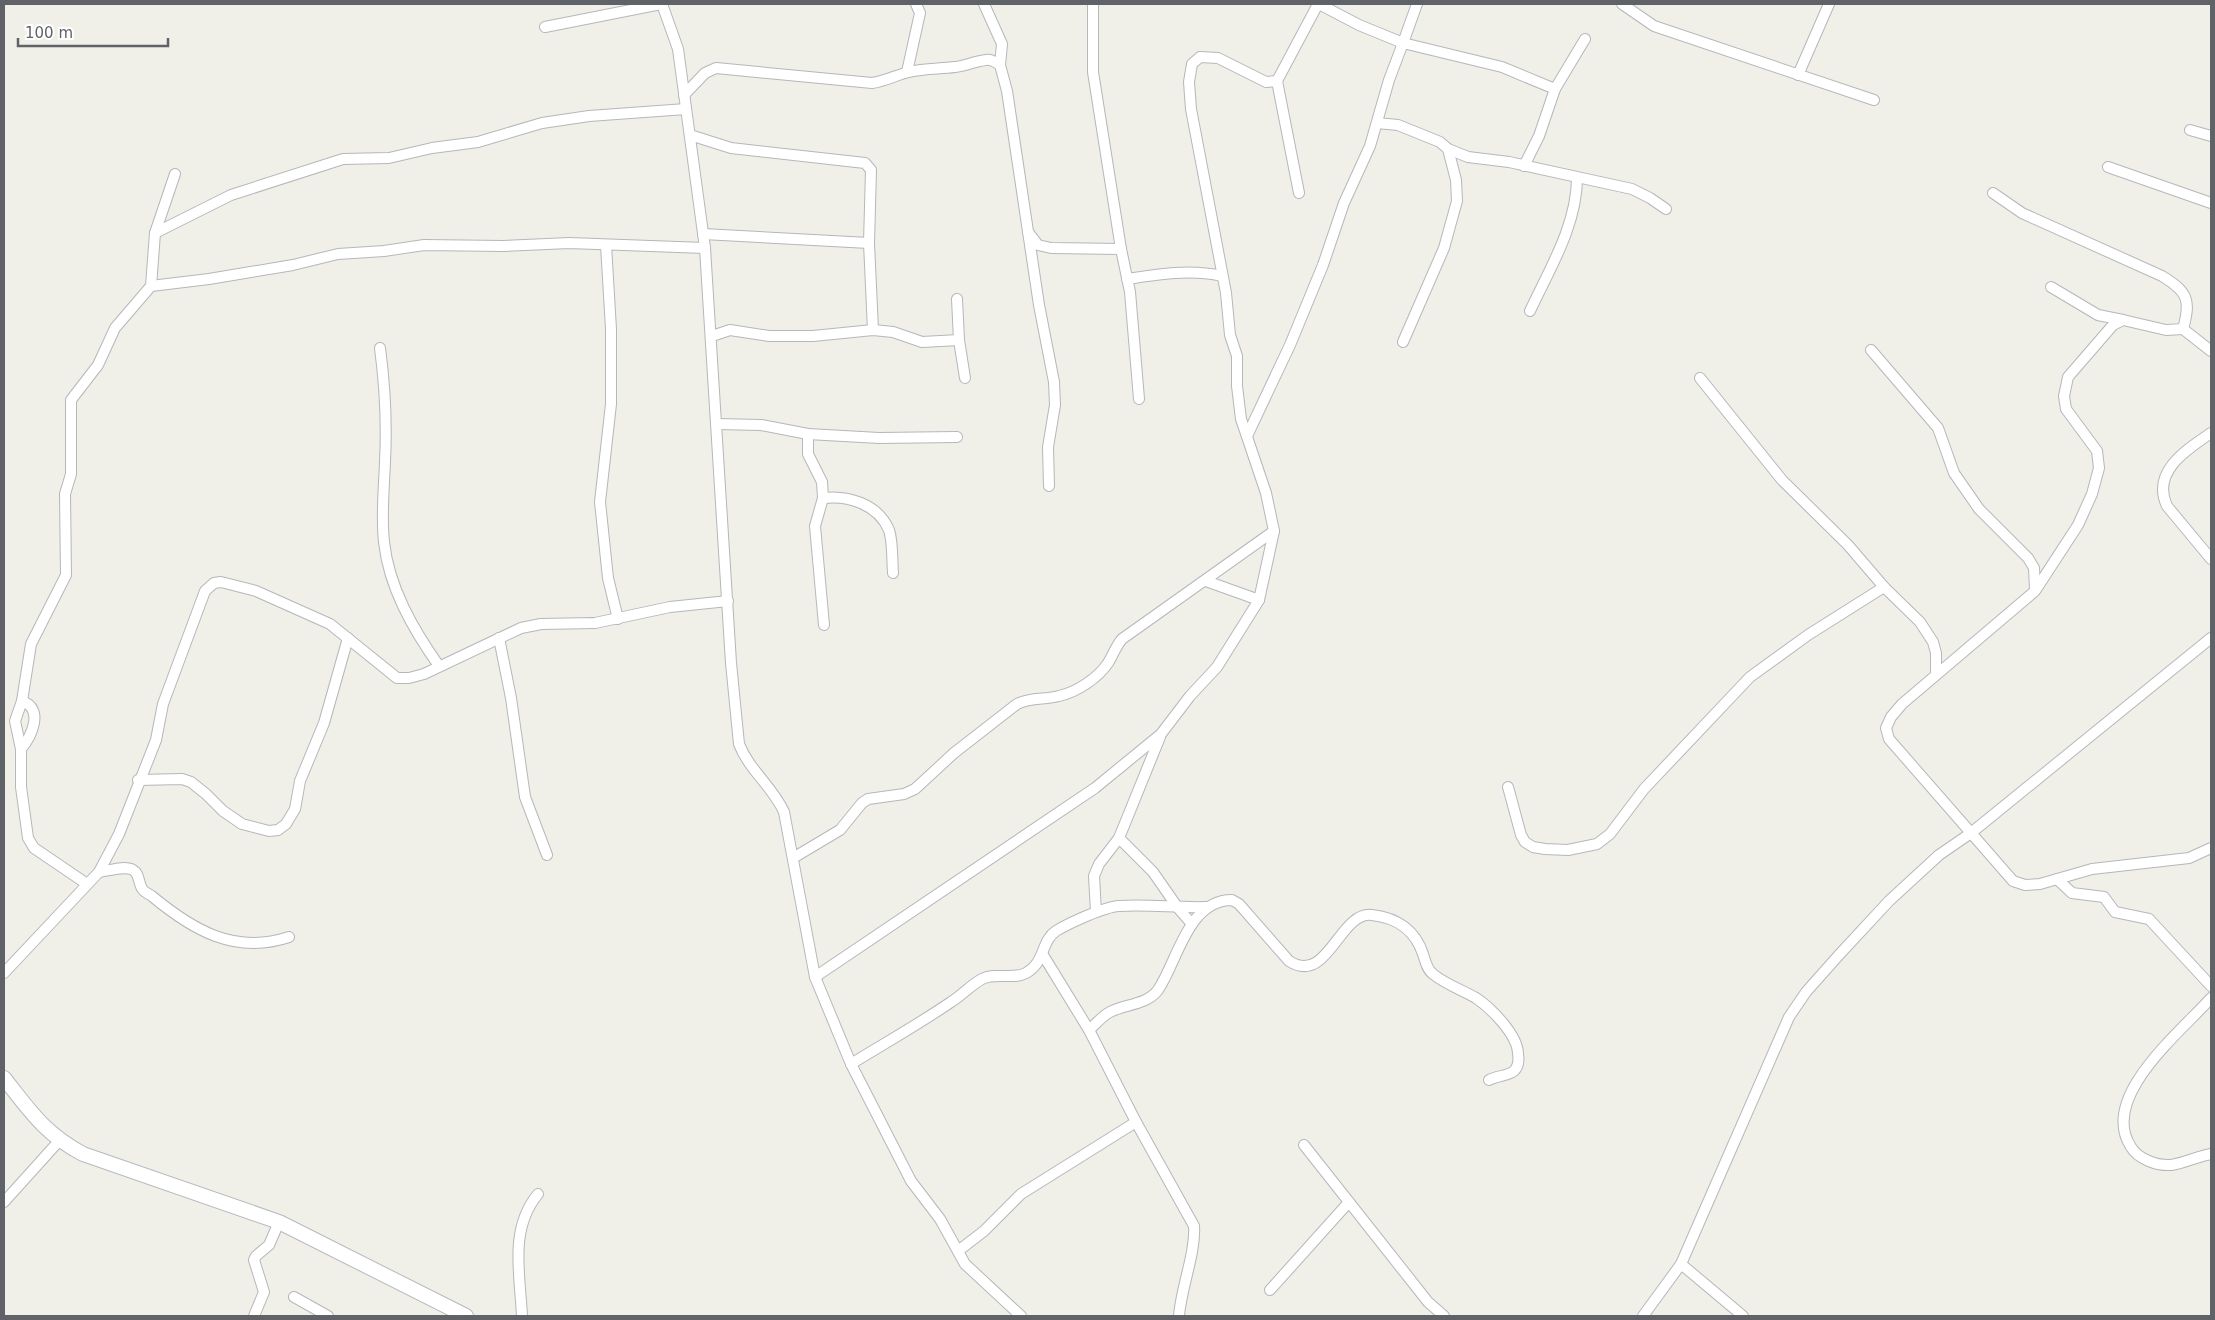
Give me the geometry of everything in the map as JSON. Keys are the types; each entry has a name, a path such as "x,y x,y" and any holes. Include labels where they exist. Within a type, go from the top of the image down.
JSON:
{"street":[{"path":"545,27 662,4 678,49 705,248 739,744 743,756 778,798 784,812 815,977 852,1064 911,1181 940,1219 965,1264 1020,1316"},
{"path":"907,72 920,13 916,4"},
{"path":"984,4 1002,44 1000,65 1007,91 1028,231 1054,382 1055,405 1048,447 1049,486"},
{"path":"1093,4 1093,72 1127,279 1139,399"},
{"path":"1299,193 1277,81 1319,4 1359,25 1403,43 1502,67 1555,89"},
{"path":"1247,436 1293,336 1323,265 1344,204 1370,146 1389,80 1417,4"},
{"path":"1622,4 1632,9 1647,23 1874,100"},
{"path":"1798,75 1829,4"},
{"path":"1524,166 1539,136 1555,89 1585,39"},
{"path":"815,977 1095,788 1161,734 1190,696 1217,667 1259,600 1274,531 1266,493 1238,403 1237,356 1230,335 1226,293 1190,109 1189,82 1192,64 1200,57 1218,58 1266,82 1277,81"},
{"path":"684,95 705,73 716,68 872,83 887,81 907,72 926,68 971,65 985,60 993,60 1000,65"},
{"path":"155,233 231,195 343,159 389,158 432,148 478,142 542,123 589,116 686,109"},
{"path":"1377,123 1398,125 1440,142 1448,149 1468,157 1524,166 1632,189 1650,198 1666,210"},
{"path":"2190,130 2211,136"},
{"path":"690,135 731,148 865,163 871,170 869,243 873,330"},
{"path":"1403,342 1444,248 1456,201 1456,180 1448,149"},
{"path":"2108,167 2211,203"},
{"path":"87,884 34,848 28,838 21,787 21,749 15,721 22,702 31,644 66,575 65,494 71,474 71,400 98,365 115,328 151,286 155,233 165,210 174,174"},
{"path":"1530,311 1568,228 1577,197 1577,178"},
{"path":"1993,193 2022,213 2162,276 2181,288 2186,301 2183,329"},
{"path":"1028,231 1038,245 1051,248 1121,249"},
{"path":"703,234 869,243"},
{"path":"151,286 293,265 338,254 384,251 424,245 503,246 569,243 705,248"},
{"path":"606,245 611,329 611,404 600,502 608,578 618,619"},
{"path":"1127,279 1190,272 1222,276"},
{"path":"2052,286 2098,315 2166,330 2183,329 2211,351"},
{"path":"957,299 959,340 965,378"},
{"path":"2122,320 2113,325 2068,377 2064,396 2066,409 2097,451 2099,468 2092,494 2078,525 2034,591 1902,704 1891,717 1886,728 1889,739 2013,881 2025,886 2040,884 2092,869 2189,858 2211,848"},
{"path":"712,336 730,330 769,336 814,336 873,330 893,332 922,342 959,340"},
{"path":"380,348 386,392 382,504 384,542 393,579 405,610 415,631 439,666"},
{"path":"1871,350 1938,428 1954,473 1979,509 2028,558 2034,568 2034,591"},
{"path":"1700,378 1782,480 1848,545 1884,587 1920,622 1933,642 1936,653 1936,674"},
{"path":"717,424 762,425 808,434 878,438 957,437"},
{"path":"2211,433 2171,465 2164,476 2162,496 2167,506 2211,559"},
{"path":"808,434 808,454 822,482 823,498 816,526 824,625"},
{"path":"823,498 838,496 873,509 889,530 893,573"},
{"path":"793,858 840,830 868,799 904,794 915,790 954,753 1017,704 1027,699 1058,696 1073,691 1093,678 1107,664 1122,639 1274,531"},
{"path":"1206,581 1259,600"},
{"path":"4,973 99,872 119,834 138,780 156,740 169,687 208,587 221,582 256,591 330,624 397,678 409,678 439,666 521,628 541,624 595,622 618,619 662,608 728,601"},
{"path":"1508,788 1522,835 1526,842 1533,847 1568,850 1596,844 1610,834 1644,789 1750,677 1808,635 1884,587"},
{"path":"138,780 182,779 191,782 222,811 242,824 269,831 286,824 295,809 300,781 324,723 348,638"},
{"path":"499,638 511,698 524,797 547,855"},
{"path":"1643,1316 1681,1264 1790,1017 1819,978 1889,901 1939,855 1971,833 2211,638"},
{"path":"21,749 30,739 35,728 31,710 27,703 22,702"},
{"path":"1096,912 1094,876 1099,864 1119,838 1161,734"},
{"path":"1119,838 1153,872 1178,908 1192,924"},
{"path":"99,872 126,868 133,870 137,874 143,890 166,909 207,934 254,944 273,942 289,937"},
{"path":"2057,879 2072,893 2104,897 2115,912 2150,919 2211,986"},
{"path":"852,1064 952,1001 981,979 1021,975 1028,972 1043,955 1049,936 1057,930 1096,912 1120,906 1206,907 1223,900 1232,900 1277,945 1289,961 1297,966 1307,967 1318,962 1358,918 1364,915 1382,917 1408,928 1417,938 1431,973 1478,1000 1514,1035 1518,1047 1519,1064 1513,1072 1489,1080"},
{"path":"1089,1030 1108,1013 1140,1002 1158,990 1192,924 1206,907"},
{"path":"1043,955 1089,1030 1136,1122 1194,1226 1195,1239 1181,1295 1179,1316"},
{"path":"2211,998 2156,1056 2141,1078 2124,1109 2123,1129 2130,1146 2138,1156 2157,1162 2170,1165 2211,1154"},
{"path":"4,1078 42,1126 60,1141 83,1154 279,1222 466,1316"},
{"path":"958,1251 984,1231 1021,1194 1136,1122"},
{"path":"4,1202 60,1141"},
{"path":"1304,1146 1428,1302 1444,1316"},
{"path":"522,1316 519,1232 527,1207 538,1194"},
{"path":"1270,1290 1349,1202"},
{"path":"254,1316 264,1292 254,1260 268,1246 279,1222"},
{"path":"1681,1264 1743,1316"},
{"path":"294,1297 328,1316"}]}
